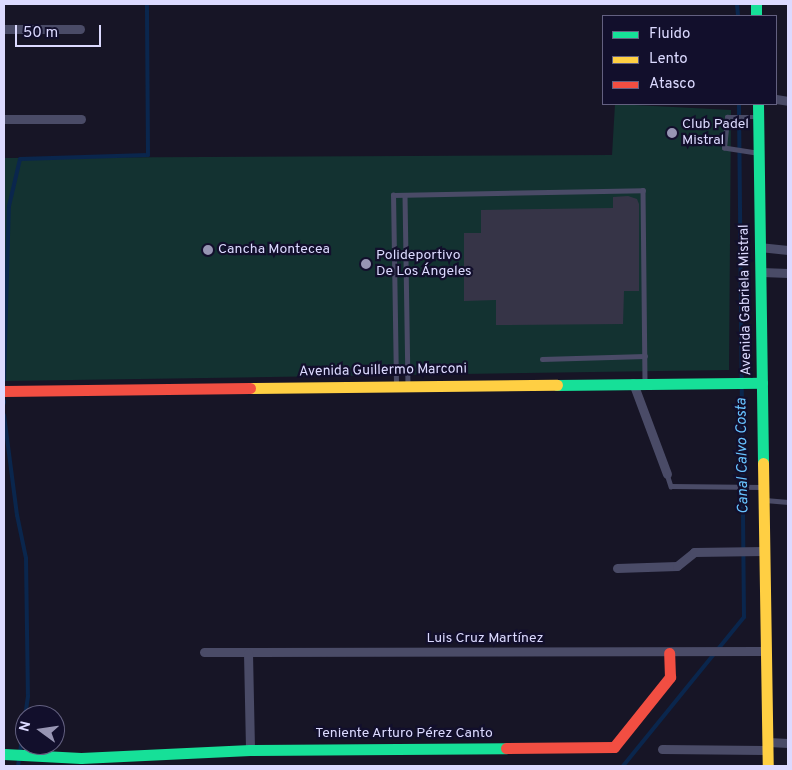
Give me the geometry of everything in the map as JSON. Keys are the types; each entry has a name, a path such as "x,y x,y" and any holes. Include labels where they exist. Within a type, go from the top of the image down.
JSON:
{"main road":[{"name":"Avenida Gabriela Mistral","path":"758,105 752,117 760,247 757,383 758,487 764,500 768,766"},
{"name":"Avenida Guillermo Marconi","path":"4,391 396,385 757,383"},
{"name":"Teniente Arturo Pérez Canto","path":"4,754 81,762 250,750 614,747 670,677 669,653"}],"street":[{"path":"4,30 80,30"},
{"path":"4,119 81,119"},
{"path":"760,247 788,250"},
{"path":"760,272 788,273"},
{"path":"633,383 668,474"},
{"path":"617,568 677,566 694,552 765,551"},
{"name":"Luis Cruz Martínez","path":"204,652 669,653 766,651"},
{"path":"248,653 250,750"},
{"path":"662,749 768,746 788,743"}],"lane":[{"path":"752,117 734,116 726,118 724,148 735,152 753,152"},
{"path":"396,385 393,195 643,190 645,383"},
{"path":"405,195 408,385"},
{"path":"542,359 645,356"},
{"path":"668,474 671,486 758,487"},
{"path":"764,500 788,502"}],"green space":[{"name":"Polideportivo De Los Ángeles","path":"615,105 731,110 729,370 4,381 4,158 612,155"}],"building":[{"path":"628,196 637,199 639,204 639,291 624,291 623,324 496,325 496,300 464,301 464,233 481,233 481,210 613,208 613,197"}],"waterway":[{"path":"4,380 9,206 20,159 148,155 147,4"},
{"name":"Canal Calvo Costa","path":"737,4 738,15"},
{"name":"Canal Calvo Costa","path":"623,766 744,617 739,105"},
{"path":"4,415 17,515 26,558 28,696 18,766"}],"traffic: fast":[{"path":"756,4 756,15"},
{"path":"758,105 763,463"},
{"path":"557,385 762,383"},
{"path":"4,754 81,758 250,750 506,748"}],"traffic: slow":[{"path":"250,388 557,385"},
{"path":"763,463 768,766"}],"traffic: jam":[{"path":"4,391 250,388"},
{"path":"506,748 614,747 670,677 669,653"}],"place":[{"name":"Club Padel Mistral","path":"672,133"},
{"name":"Cancha Montecea","path":"208,250"},
{"name":"Polideportivo De Los Ángeles","path":"366,264"}]}
